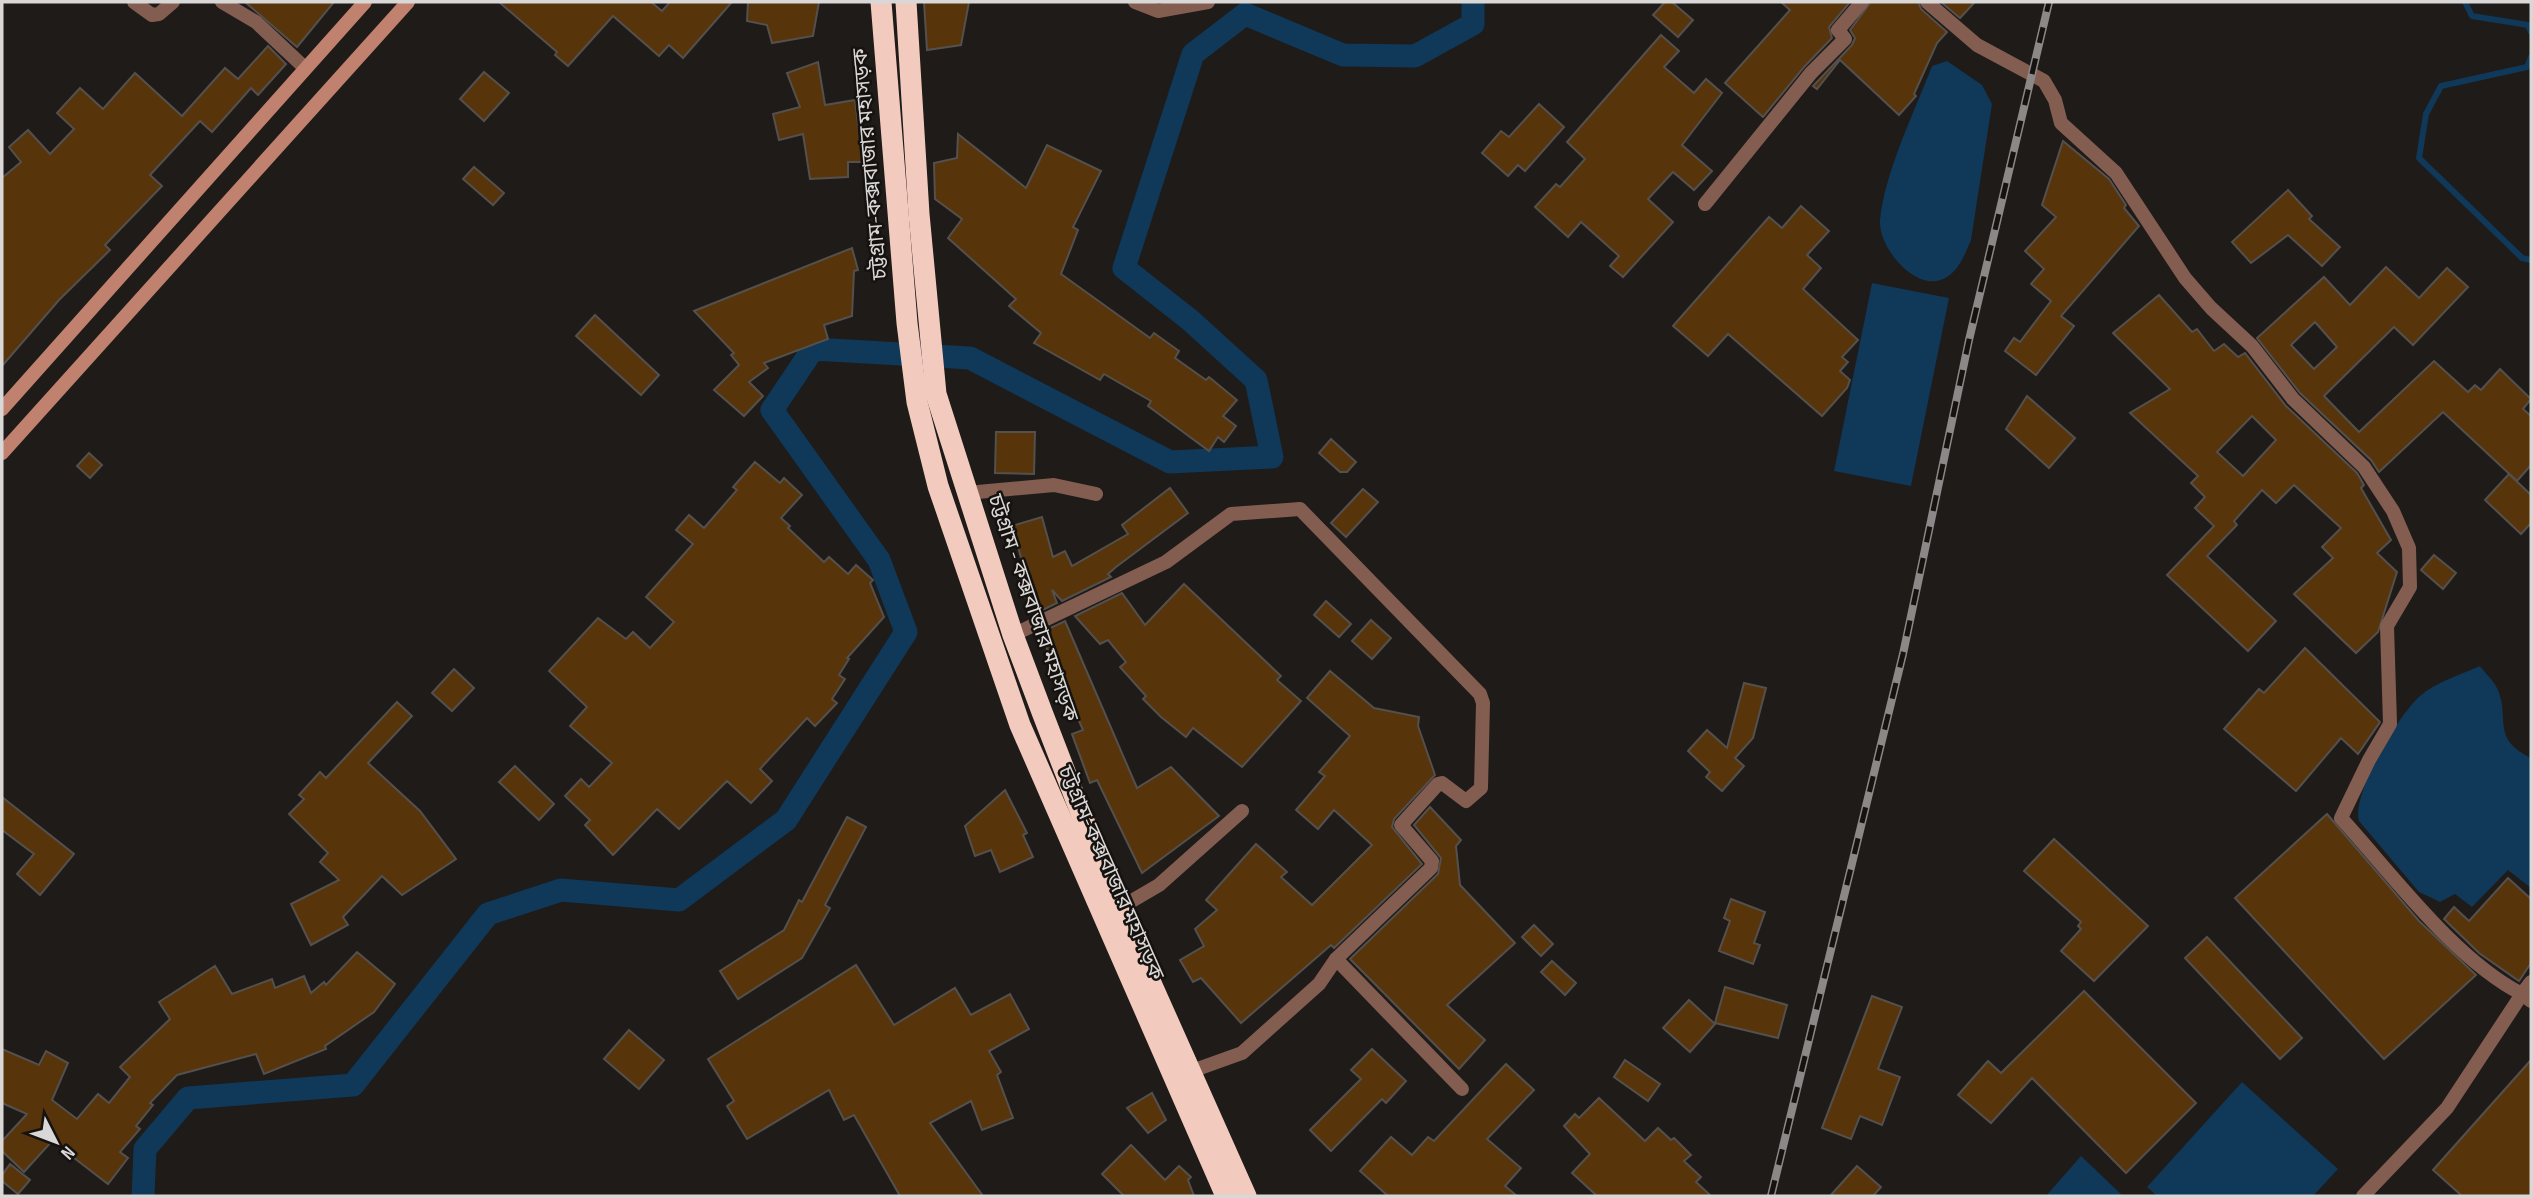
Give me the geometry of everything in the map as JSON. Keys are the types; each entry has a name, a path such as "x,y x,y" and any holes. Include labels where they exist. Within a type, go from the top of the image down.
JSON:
{"highway":[{"name":"চট্টগ্রাম-কক্সবাজার মহাসড়ক","path":"881,2 907,323 917,402 938,486 1020,725 1226,1196"},
{"name":"চট্টগ্রাম - কক্সবাজার মহাসড়ক","path":"906,2 919,214 936,394 1013,635 1118,909 1246,1196"}],"street":[{"path":"134,2 152,15 159,14 173,2"},
{"path":"222,2 256,22 305,68"},
{"path":"2,409 365,2"},
{"path":"2,453 408,2"},
{"path":"1135,2 1158,11 1208,2"},
{"path":"1705,204 1811,73 1844,39 1838,30 1862,2"},
{"path":"1927,2 1977,45 2044,81 2055,100 2061,123 2116,173 2185,278 2211,308 2252,346 2293,399 2364,467 2393,511 2409,548 2410,587 2387,626 2390,724 2368,760 2341,818 2441,929 2502,984 2528,992 2447,1108 2363,1196"},
{"path":"967,493 1054,485 1096,494"},
{"path":"1013,635 1166,562 1231,514 1300,509 1480,694 1483,703 1481,788 1466,801 1442,783 1438,784 1403,821 1403,830 1430,859 1432,866 1336,959 1319,984 1242,1053 1189,1072"},
{"path":"1118,909 1159,885 1242,811"},
{"path":"1336,959 1462,1089"}],"water":[{"path":"1947,61 1982,85 1992,104 1971,240 1953,272 1943,279 1932,281 1921,279 1900,265 1885,242 1880,220 1894,162 1932,66"},
{"path":"1872,283 1949,298 1911,486 1834,471"},
{"path":"2480,666 2497,688 2504,727 2510,743 2531,758 2531,888 2508,870 2472,907 2455,894 2440,902 2419,892 2359,821 2358,809 2369,774 2389,736 2411,705 2433,687"},
{"path":"2242,1082 2338,1169 2313,1196 2157,1196 2147,1187"},
{"path":"2081,1156 2123,1196 2046,1196"}],"building":[{"path":"245,2 334,2 297,47"},
{"path":"499,2 651,2 662,11 670,2 732,2 683,58 669,45 659,56 613,16 568,66 555,55 557,52"},
{"path":"748,2 819,2 813,36 772,43 767,25 747,21"},
{"path":"924,2 969,2 961,45 927,50"},
{"path":"1665,2 1672,2 1693,20 1678,37 1653,15"},
{"path":"1781,2 1850,2 1829,27 1832,38 1763,117 1725,83 1790,10"},
{"path":"1871,2 1918,2 1921,9 1947,32 1937,43 1914,94 1916,96 1899,115 1840,60 1817,89 1813,86 1852,45 1855,38 1850,30"},
{"path":"1941,2 1975,2 1960,18"},
{"path":"1661,35 1679,51 1664,67 1694,93 1706,79 1722,93 1682,145 1712,171 1694,190 1673,172 1648,199 1673,222 1623,277 1610,266 1619,256 1581,222 1568,237 1535,207 1556,184 1560,187 1585,159 1567,142"},
{"path":"268,46 286,64 258,95 251,88 212,132 200,121 150,175 162,186 105,245 110,250 59,300 2,366 2,178 21,162 9,147 28,130 50,154 74,129 57,113 80,88 103,109 135,73 182,116 225,68 238,79"},
{"path":"818,62 825,105 855,100 859,131 862,131 863,162 848,162 848,177 810,179 803,134 779,140 773,114 800,107 787,73"},
{"path":"484,72 509,93 484,121 460,99"},
{"path":"1539,104 1564,127 1525,171 1518,165 1508,176 1482,153 1501,131 1509,137"},
{"path":"958,134 1026,188 1047,145 1101,171 1073,227 1078,230 1061,274 1150,338 1154,333 1179,351 1175,358 1206,380 1209,377 1237,400 1223,416 1236,426 1224,442 1218,437 1209,451 1148,406 1151,401 1104,374 1100,380 1034,343 1041,333 1009,306 1016,299 948,238 962,219 935,199 934,163 957,158"},
{"path":"2063,141 2109,179 2126,205 2124,208 2139,226 2061,316 2074,326 2036,375 2005,351 2014,338 2020,342 2051,301 2031,284 2044,269 2025,251 2056,217 2042,205"},
{"path":"474,167 504,193 493,205 463,179"},
{"path":"2288,190 2312,216 2309,219 2340,247 2322,266 2288,235 2251,263 2232,242"},
{"path":"1801,206 1829,231 1807,255 1821,268 1803,289 1858,340 1842,357 1848,362 1840,371 1850,380 1847,388 1822,416 1728,334 1708,356 1673,326 1769,217 1782,228"},
{"path":"852,248 858,270 854,271 852,316 824,325 828,339 764,363 768,368 749,382 763,396 744,416 714,390 739,365 731,355 734,353 694,311"},
{"path":"2386,267 2419,298 2447,268 2468,287 2413,345 2394,327 2324,396 2359,432 2434,361 2468,392 2475,385 2481,390 2500,369 2531,399 2523,409 2531,416 2531,465 2517,481 2443,412 2379,472 2371,460 2300,393 2257,338 2324,277 2350,305","holes":["2315,322 2337,347 2314,369 2291,345"]},
{"path":"2159,295 2192,332 2197,329 2214,351 2224,344 2238,357 2245,353 2286,406 2357,473 2364,485 2361,488 2391,540 2377,553 2397,572 2378,632 2356,653 2294,594 2333,558 2322,547 2341,528 2294,485 2276,503 2262,490 2234,521 2237,525 2207,556 2276,621 2248,651 2167,575 2214,526 2195,508 2205,497 2191,483 2198,476 2130,413 2170,389 2113,333","holes":["2252,416 2276,440 2243,476 2217,452"]},
{"path":"595,315 659,375 641,395 576,336"},
{"path":"2027,396 2075,438 2049,468 2006,429"},
{"path":"996,432 1035,432 1034,474 995,473"},
{"path":"1331,439 1356,462 1347,472 1340,472 1319,453"},
{"path":"89,453 102,465 90,478 77,466"},
{"path":"755,462 780,483 784,478 802,495 781,518 790,526 788,528 824,562 829,557 848,574 856,565 873,580 870,583 884,617 847,658 849,659 839,675 845,679 832,699 837,703 815,726 807,718 760,769 772,781 751,803 727,781 679,829 657,809 613,855 585,825 590,820 565,796 581,779 589,787 612,763 570,726 587,707 549,671 598,618 626,639 633,632 650,648 674,622 646,597 693,544 676,530 689,515 704,528 737,490 733,487"},
{"path":"2509,474 2531,495 2531,523 2521,534 2485,500"},
{"path":"1170,488 1188,513 1116,567 1108,574 1111,577 1062,601 1052,590 1057,603 1032,615 1016,571 1024,568 1012,526 1042,517 1053,557 1065,551 1072,566 1128,534 1122,525"},
{"path":"1363,489 1378,502 1346,537 1331,523"},
{"path":"2434,555 2456,573 2443,589 2421,570"},
{"path":"1184,584 1281,676 1277,680 1301,701 1242,767 1193,728 1186,737 1161,717 1143,699 1146,696 1120,667 1126,662 1108,640 1100,644 1075,616 1122,593 1145,625"},
{"path":"1326,601 1351,624 1339,637 1314,615"},
{"path":"1371,620 1391,638 1372,659 1352,641"},
{"path":"1065,621 1137,788 1171,767 1219,816 1142,873 1097,780 1090,783 1072,734 1083,730 1040,633"},
{"path":"2305,648 2380,722 2358,754 2341,738 2296,791 2224,729 2259,689 2264,693"},
{"path":"454,669 474,688 452,711 432,693"},
{"path":"1330,671 1374,708 1419,717 1418,726 1435,775 1394,819 1392,827 1422,864 1334,948 1331,945 1241,1023 1201,978 1193,982 1180,960 1204,946 1195,929 1217,910 1206,900 1256,844 1287,872 1281,877 1312,905 1372,845 1334,810 1318,829 1296,810 1325,776 1319,772 1350,736 1307,698"},
{"path":"1744,683 1766,688 1753,738 1735,758 1744,766 1722,791 1706,777 1710,772 1688,751 1707,730 1727,748"},
{"path":"397,702 412,716 368,763 420,811 456,859 402,895 382,876 343,917 348,925 311,945 291,904 339,880 320,862 328,853 289,814 304,799 299,795 320,772 326,778"},
{"path":"515,766 554,804 539,820 499,782"},
{"path":"1005,790 1027,833 1023,835 1033,857 1000,872 991,850 975,856 965,826"},
{"path":"2,797 74,854 40,895 17,874 34,854 2,830"},
{"path":"1430,807 1461,840 1456,846 1460,885 1515,943 1447,1005 1485,1040 1459,1069 1350,959 1438,874 1441,858 1414,825"},
{"path":"2327,814 2419,921 2476,975 2384,1059 2235,898"},
{"path":"847,817 866,827 825,905 830,908 802,958 738,999 720,971 784,930"},
{"path":"2054,839 2148,926 2094,981 2061,951 2081,929 2078,926 2081,922 2024,871"},
{"path":"2508,878 2531,899 2531,963 2519,981 2479,953 2444,919 2454,907 2469,921"},
{"path":"1731,899 1765,912 1754,943 1760,945 1753,964 1719,951 1730,921 1724,918"},
{"path":"1534,925 1553,944 1541,956 1522,937"},
{"path":"2207,937 2302,1038 2280,1059 2185,958"},
{"path":"357,952 395,984 374,1012 325,1046 326,1049 264,1074 256,1054 177,1075 150,1103 153,1105 136,1126 140,1129 120,1152 128,1158 108,1184 52,1141 24,1172 2,1151 2,1141 27,1114 2,1103 2,1049 39,1065 46,1051 68,1063 52,1100 77,1119 98,1094 109,1103 130,1077 120,1067 170,1019 159,1002 215,966 232,994 272,979 275,988 304,976 311,993 324,982 326,985"},
{"path":"1552,961 1576,983 1565,995 1541,972"},
{"path":"856,965 894,1025 955,988 971,1015 1010,994 1029,1029 989,1051 1001,1072 997,1075 1013,1118 982,1130 971,1101 930,1123 983,1196 900,1196 854,1115 844,1120 829,1090 747,1139 727,1106 734,1101 708,1059"},
{"path":"1725,987 1787,1005 1778,1038 1715,1023"},
{"path":"2084,991 2196,1103 2126,1173 2032,1078 1991,1123 1958,1095 1988,1061 2001,1073"},
{"path":"1872,996 1902,1007 1878,1069 1900,1077 1882,1125 1860,1116 1851,1139 1822,1128"},
{"path":"1689,1000 1715,1024 1690,1052 1663,1028"},
{"path":"629,1030 664,1060 639,1089 604,1059"},
{"path":"1372,1049 1406,1081 1386,1103 1382,1099 1331,1151 1310,1130 1361,1079 1351,1070"},
{"path":"1625,1060 1660,1084 1648,1101 1614,1077"},
{"path":"2531,1060 2531,1196 2462,1196 2433,1170"},
{"path":"1506,1064 1534,1090 1487,1139 1521,1168 1505,1186 1517,1196 1388,1196 1360,1171 1391,1137 1412,1155 1428,1137 1434,1141"},
{"path":"1152,1093 1166,1120 1148,1133 1127,1108"},
{"path":"1599,1098 1645,1141 1658,1128 1671,1140 1674,1138 1691,1155 1684,1161 1701,1177 1696,1182 1711,1196 1597,1196 1572,1173 1590,1154 1564,1126 1575,1114 1579,1118"},
{"path":"1131,1145 1165,1180 1179,1166 1191,1177 1188,1180 1194,1196 1124,1196 1102,1174"},
{"path":"10,1164 30,1180 18,1194 2,1181 2,1175"},
{"path":"1857,1166 1881,1187 1873,1196 1830,1196"}],"waterway":[{"path":"143,1196 145,1149 188,1098 353,1085 488,914 561,890 679,900 786,820 906,632 879,560 772,410 813,349 970,358 1170,462 1272,457 1256,380 1190,320 1124,268 1193,54 1245,14 1343,55 1415,56 1473,24 1473,2"},
{"path":"2465,2 2472,16 2528,25 2531,32"},
{"path":"2531,57 2527,67 2441,86 2426,114 2419,158 2522,258 2531,260"}],"railway":[{"path":"1771,1196 1903,654 1969,340 2049,2"}]}
